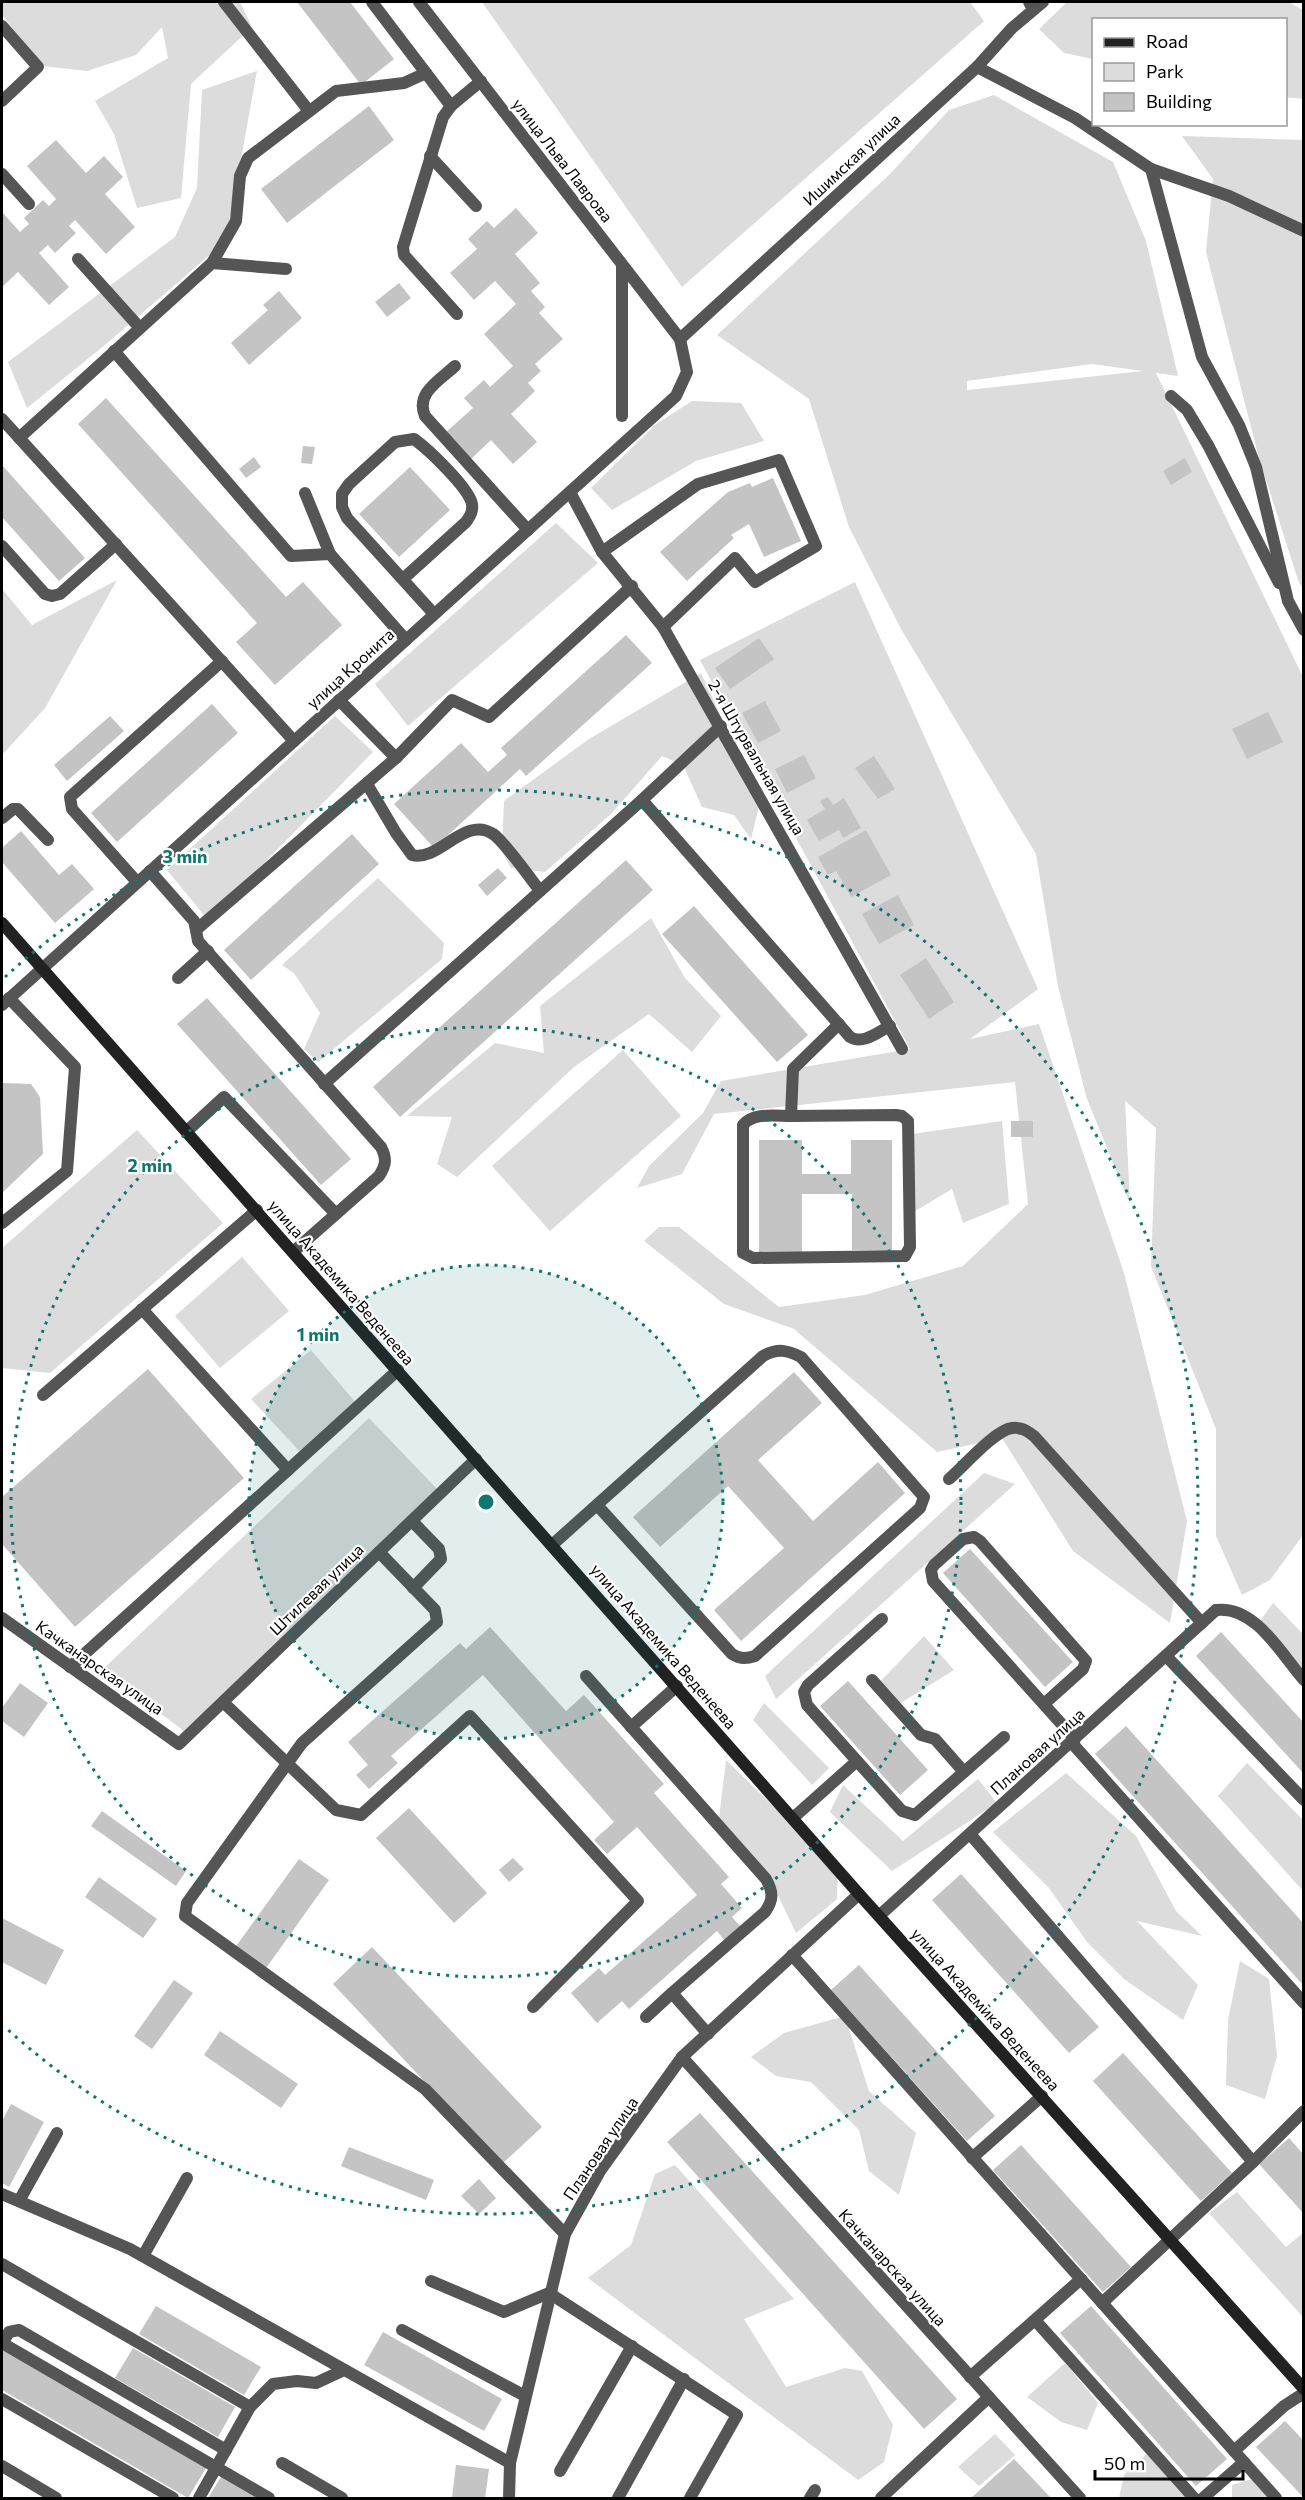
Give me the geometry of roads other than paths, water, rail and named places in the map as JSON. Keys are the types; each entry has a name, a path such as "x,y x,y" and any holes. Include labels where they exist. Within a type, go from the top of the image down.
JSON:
{"street":[{"path":"224,2 309,111"},
{"path":"372,2 451,106"},
{"name":"улица Льва Лаврова","path":"419,2 680,339"},
{"name":"Ишимская улица","path":"680,339 977,67 1035,4"},
{"path":"2,26 38,67 2,101"},
{"path":"977,67 1075,118 1151,169 1229,196 1304,231"},
{"path":"19,438 212,263 236,221 240,176 248,158 336,91 405,83 426,73"},
{"path":"457,314 404,255 403,247 443,117 451,106 481,81"},
{"path":"430,156 476,206"},
{"path":"1151,169 1202,357 1239,425 1256,467 1288,601"},
{"path":"2,174 29,204"},
{"path":"78,259 140,328"},
{"path":"212,263 286,269"},
{"path":"622,265 622,416"},
{"name":"улица Кронита","path":"5,1002 676,396 687,372 680,339"},
{"path":"114,351 291,556 330,554"},
{"path":"455,366 426,392 422,401 425,416 528,530"},
{"path":"1171,396 1187,410 1208,445 1304,630"},
{"path":"2,419 294,741"},
{"path":"403,579 466,522 472,513 472,502 467,493 424,446 414,439 395,442 348,484 342,494 342,507 347,518 434,614"},
{"path":"602,552 698,484 779,460 816,546 755,582 735,558 663,627"},
{"name":"2-я Штурвальная улица","path":"570,492 602,552 632,586 663,627 902,1049"},
{"path":"306,493 330,554 406,640"},
{"path":"2,546 45,594 51,596 60,594 116,544"},
{"path":"196,930 396,759 452,700 489,717 632,586"},
{"path":"137,882 72,809 70,797 222,661"},
{"path":"339,700 396,759"},
{"path":"324,1084 642,800 721,726"},
{"path":"367,784 412,855 422,856 466,832 480,830 493,834 540,891"},
{"path":"642,800 850,1037 860,1040 890,1026"},
{"path":"2,818 13,809 18,809 48,840"},
{"path":"150,870 194,921 198,941 381,1147 386,1158 385,1168 379,1176 293,1251"},
{"name":"улица Академика Веденеева","path":"2,923 859,1894 1304,2389"},
{"path":"178,978 208,951"},
{"path":"2,1222 67,1171 75,1067 5,1002"},
{"path":"791,1116 793,1069 839,1024"},
{"path":"187,1131 224,1096 336,1214"},
{"path":"896,1115 908,1121 910,1246 904,1256 753,1258 743,1254 743,1125 748,1118 757,1116 791,1116 896,1115"},
{"path":"43,1395 256,1210"},
{"path":"142,1309 288,1470"},
{"path":"552,1545 763,1356 774,1350 788,1350 801,1357 924,1497 920,1508 755,1656 748,1659 738,1658 732,1654 597,1505"},
{"path":"70,1667 398,1370"},
{"path":"949,1479 1000,1433 1011,1428 1023,1429 1034,1436 1202,1623"},
{"name":"Штилевая улица","path":"179,1744 476,1459"},
{"path":"412,1521 439,1549 441,1559 413,1588"},
{"path":"1044,1704 1083,1669 1086,1661 980,1541 974,1537 963,1539 934,1565 931,1576 1304,2003"},
{"path":"379,1552 435,1610 437,1622 302,1743 187,1904 185,1916 426,2090 565,2234"},
{"name":"Плановая улица","path":"880,1915 1216,1610 1229,1609 1248,1617 1304,1680"},
{"name":"Качканарская улица","path":"2,1618 179,1744"},
{"path":"882,1619 808,1685 804,1692 807,1705 908,1815 921,1811 1004,1737"},
{"path":"1166,1656 1304,1800"},
{"path":"586,1676 766,1879 772,1891 771,1903 765,1912 646,2017"},
{"path":"872,1680 921,1735 935,1739 964,1772"},
{"path":"631,1727 677,1686"},
{"path":"223,1702 336,1810 361,1815 470,1716 638,1901 533,2007"},
{"path":"794,1818 857,1761"},
{"path":"970,1834 1254,2162"},
{"name":"Плановая улица","path":"509,2499 510,2463 565,2234 600,2171 682,2057 859,1894"},
{"path":"792,1955 1276,2499"},
{"path":"672,1993 708,2034"},
{"name":"Качканарская улица","path":"682,2057 1080,2499"},
{"path":"972,2158 1042,2096"},
{"path":"1102,2303 1254,2162 1304,2111"},
{"path":"19,2201 57,2133"},
{"path":"143,2256 187,2178"},
{"path":"2,2194 143,2256 510,2463"},
{"path":"2,2264 250,2407"},
{"path":"970,2377 1081,2279"},
{"path":"431,2281 504,2312 549,2293 737,2415 690,2499"},
{"path":"1035,2320 1194,2499"},
{"path":"226,2450 19,2330 11,2330 2,2343 269,2499"},
{"path":"402,2330 525,2396"},
{"path":"560,2471 632,2346"},
{"path":"199,2499 250,2407 273,2384 297,2381 316,2383 344,2370"},
{"path":"618,2499 684,2379"},
{"path":"1234,2451 1284,2406 1304,2393"},
{"path":"881,2499 989,2397"},
{"path":"2,2399 173,2499"},
{"path":"135,2420 145,2403"},
{"path":"1203,2499 1244,2462"},
{"path":"282,2463 342,2499"},
{"path":"2,2466 56,2499"}]}
